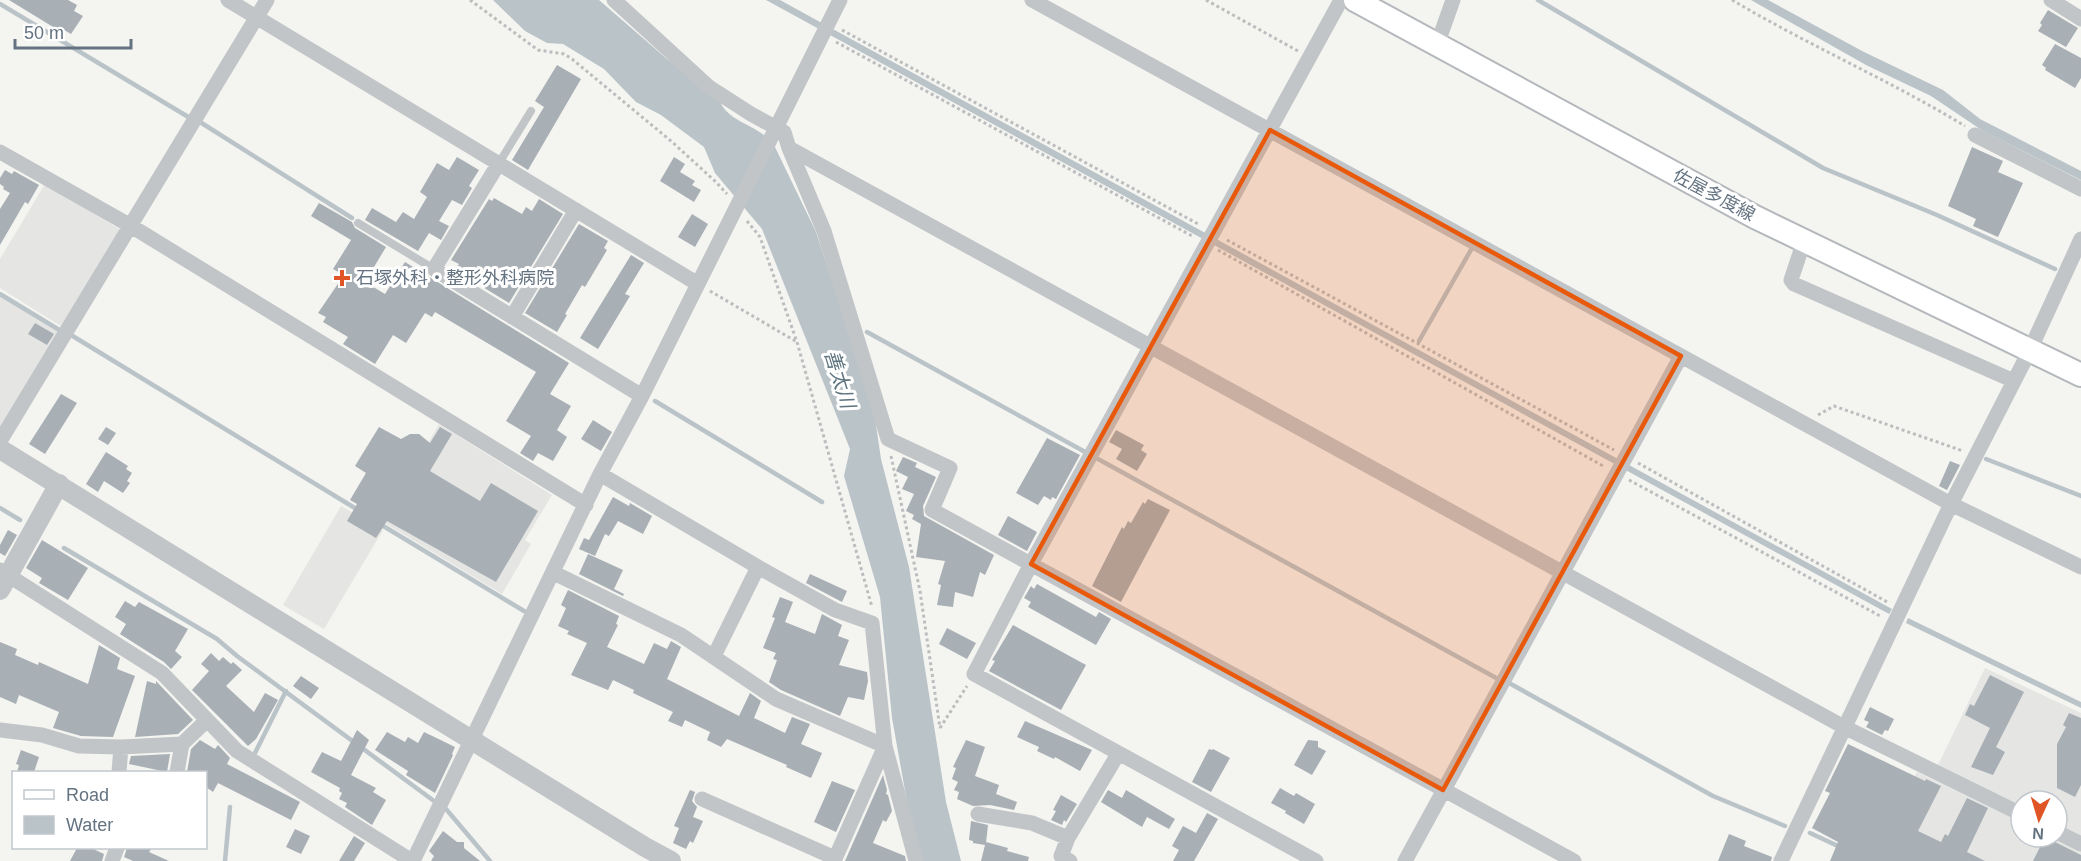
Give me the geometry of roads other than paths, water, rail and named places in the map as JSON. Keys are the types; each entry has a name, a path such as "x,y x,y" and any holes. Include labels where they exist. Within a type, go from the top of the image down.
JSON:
{"main road":[{"name":"佐屋多度線","path":"1354,0 1755,217 2029,352 2081,375"}],"street":[{"path":"228,0 698,284"},
{"path":"0,441 267,0"},
{"path":"614,0 709,87 773,131 784,132 824,231 888,439 950,468 932,510 1574,861"},
{"path":"59,484 2,578 162,674 237,752 409,860 472,739 600,474 642,396 840,0"},
{"path":"1032,0 1951,504 2081,567"},
{"path":"1316,861 974,674 1031,564 1341,0"},
{"path":"1437,45 1453,0"},
{"path":"2051,0 2081,19"},
{"path":"1976,135 2081,189"},
{"path":"789,148 1844,727 2009,808"},
{"path":"2,157 131,226 586,505"},
{"path":"499,163 434,269 642,396"},
{"path":"512,317 576,210"},
{"path":"1781,861 1951,504 2029,352 2081,239"},
{"path":"1804,241 1792,273 1791,279 1794,284 2014,381"},
{"path":"1405,861 1681,356"},
{"path":"0,449 671,861"},
{"path":"600,474 828,606 872,623 885,746 916,861"},
{"path":"714,656 758,567"},
{"path":"554,573 681,635 776,699 885,746"},
{"path":"177,771 182,744 206,721"},
{"path":"0,730 42,735 79,746 121,747 182,744"},
{"path":"702,799 835,860 885,746"},
{"path":"119,771 121,747"},
{"path":"1064,859 1068,838 1118,754"},
{"path":"978,814 1032,823 1068,838"}],"lane":[{"path":"499,163 531,111"},
{"path":"358,223 434,269"}],"water":[{"name":"善太川","path":"493,0 599,0 667,59 718,96 725,110 731,115 764,135 774,145 816,232 873,405 881,459 909,567 946,802 961,861 921,861 909,813 892,718 880,597 844,476 850,449 762,229 715,173 704,147 661,115 636,102 604,69 563,44 547,43 525,31"},
{"path":"766,0 780,0 1892,609 1889,614"},
{"path":"1751,0 1768,0 1864,52 1943,90 1980,119 2081,171 2081,180 1983,131 1931,96 1866,65"},
{"path":"1908,618 2081,702 2081,708 1906,623"}],"waterway":[{"path":"1538,0 1823,168 1937,215 2055,269"},
{"path":"0,4 190,118"},
{"path":"200,122 352,218"},
{"path":"1419,341 1472,248"},
{"path":"0,294 61,331"},
{"path":"867,332 1087,453"},
{"path":"71,335 358,510"},
{"path":"655,401 822,502"},
{"path":"1098,459 1498,679"},
{"path":"1986,459 2081,496"},
{"path":"0,508 20,520"},
{"path":"380,524 524,611"},
{"path":"64,548 217,639 434,801"},
{"path":"1509,683 1713,796 1785,826"},
{"path":"255,753 286,691"},
{"path":"225,861 230,807"},
{"path":"446,809 490,861"},
{"path":"1810,833 1840,847"}],"place":[{"name":"石塚外科・整形外科病院","path":"342,278"}]}
